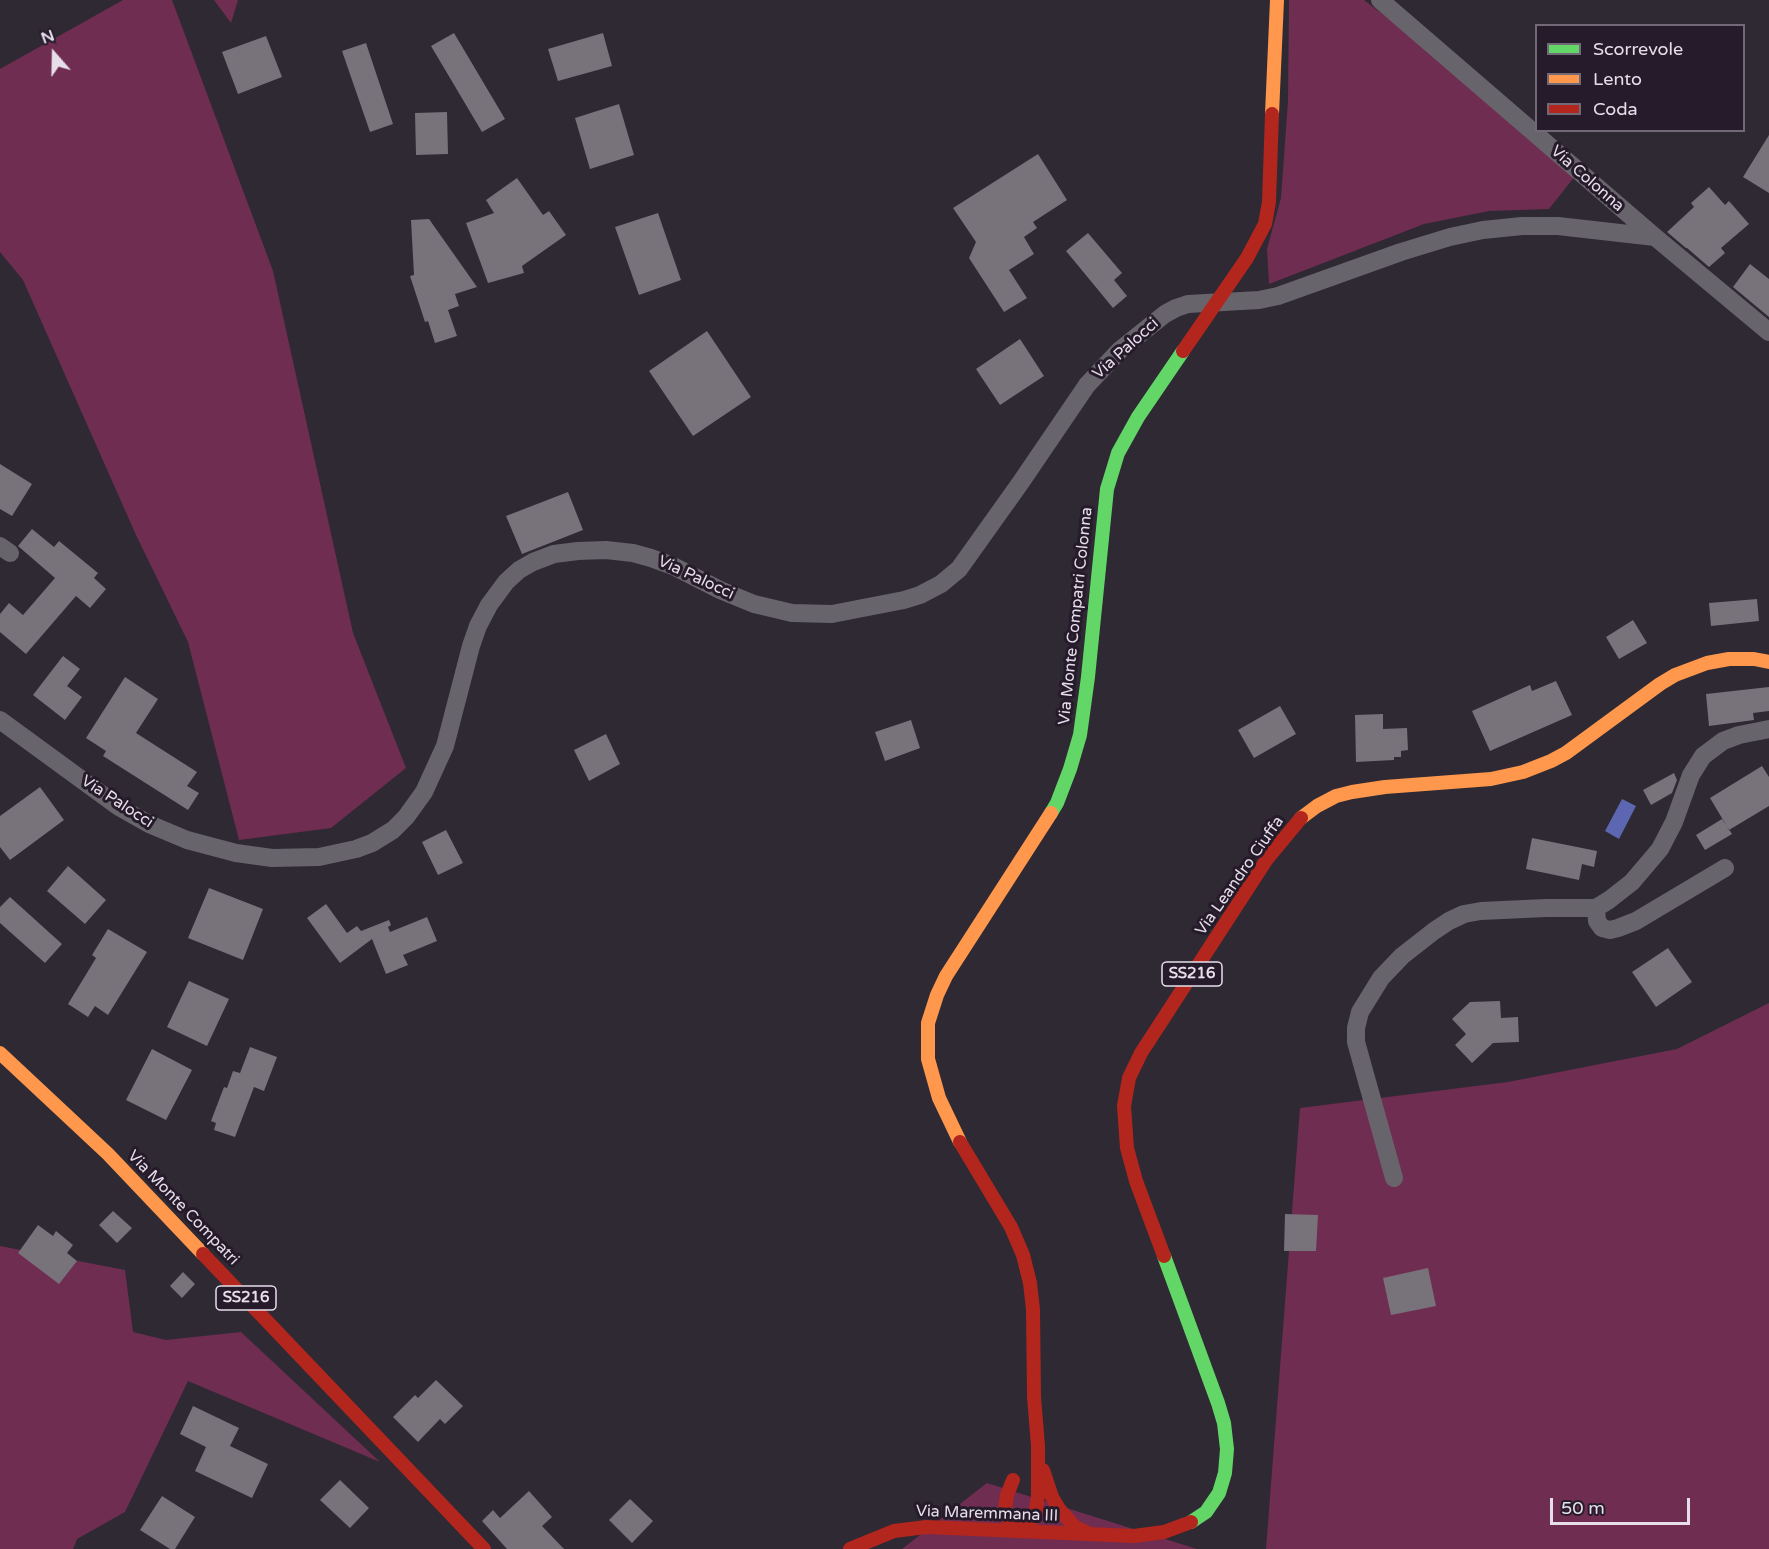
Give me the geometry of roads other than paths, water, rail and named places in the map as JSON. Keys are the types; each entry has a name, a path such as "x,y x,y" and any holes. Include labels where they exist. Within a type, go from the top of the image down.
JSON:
{"main road":[{"name":"Via Monte Compatri Colonna","path":"1020,1531 1032,1521 1038,1496 1033,1309 1026,1263 1005,1214 964,1150 939,1098 928,1059 928,1023 946,976 1042,828 1065,786 1083,718 1106,498 1111,472 1121,447 1138,417 1254,247 1262,231 1268,212 1277,0"},
{"name":"Via Leandro Ciuffa","path":"1090,1534 1134,1536 1178,1528 1206,1512 1216,1498 1224,1480 1226,1439 1221,1413 1136,1181 1127,1148 1124,1106 1129,1078 1141,1053 1279,843 1307,813 1336,796 1384,787 1491,779 1523,772 1566,753 1675,675 1707,663 1729,659 1754,659 1769,662"},
{"name":"Via Monte Compatri","path":"0,1053 108,1154 484,1549"},
{"name":"Via Monte Compatri Colonna","path":"1023,1453 1034,1397"},
{"name":"Via Monte Compatri Colonna","path":"1038,1446 1046,1479 1059,1509 1075,1527 1090,1534"},
{"path":"953,1528 987,1515 1001,1502 1015,1476 1007,1495 1005,1509 1009,1522 1020,1531"},
{"name":"Via Maremmana III","path":"849,1549 894,1531 918,1528 1090,1534"}],"street":[{"name":"Via Colonna","path":"1380,0 1654,237 1769,332"},
{"name":"Via Palocci","path":"0,720 120,807 154,826 187,840 236,853 272,858 319,856 356,849 372,843 393,830 406,817 424,792 445,746 478,626 498,591 512,575 547,556 606,550 633,553 673,566 754,604 792,613 818,615 896,603 941,585 959,569 1082,392 1114,356 1165,314 1176,308 1188,304 1259,300 1278,296 1417,247 1496,228 1558,226 1654,237"},
{"path":"1394,1178 1356,1042 1357,1020 1376,984 1402,956 1417,944 1442,925 1464,914 1481,911 1596,909 1625,888 1653,859 1670,832 1691,775 1703,756 1729,738 1756,730 1769,729"},
{"path":"1596,909 1597,921 1602,928 1610,930 1618,928 1636,921 1725,868"}],"water":[{"path":"1622,799 1636,806 1619,839 1605,831"}]}
